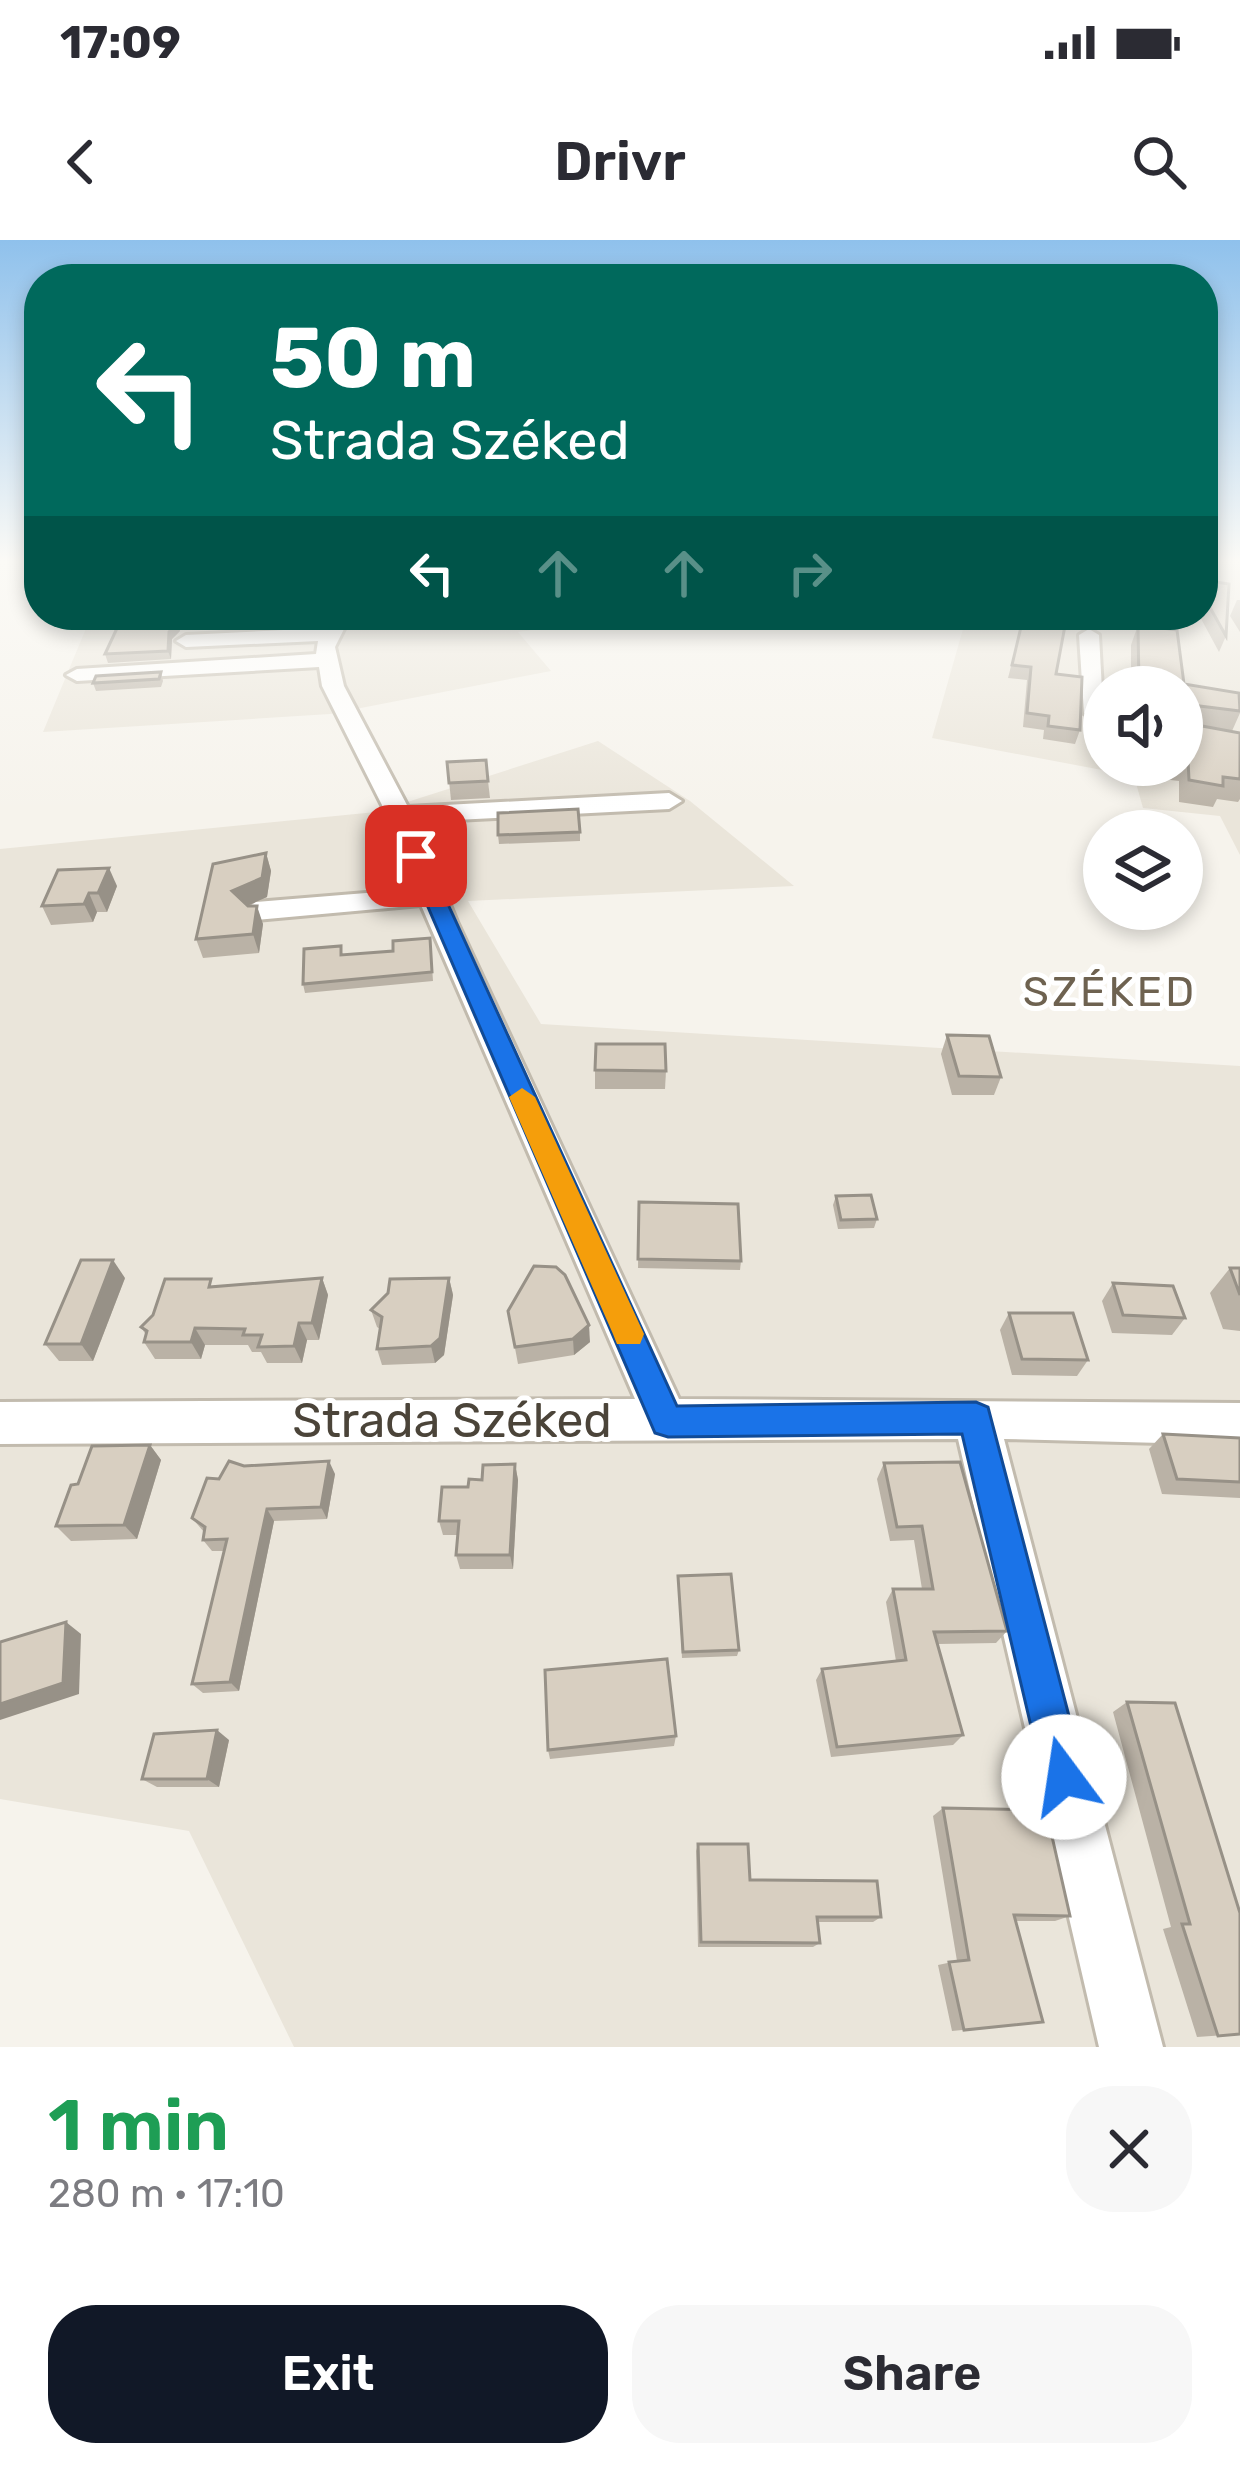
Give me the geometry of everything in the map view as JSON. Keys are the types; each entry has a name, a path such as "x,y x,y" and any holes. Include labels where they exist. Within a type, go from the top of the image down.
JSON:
{"street":[{"path":"77,675 278,644"},
{"path":"335,644 432,896 668,1422"},
{"path":"400,815 670,802"},
{"path":"256,911 432,896"},
{"path":"976,1418 1130,2047"},
{"name":"Strada Széked","path":"0,1423 976,1418 1240,1424"}],"shaded area":[{"path":"79,644 528,644 551,671 330,714 43,732"},
{"path":"959,644 1240,644 1240,855 1220,816 1203,814 1203,810 1143,808 1137,786 1203,786 1203,666 1083,666 1083,766 932,738"},
{"path":"598,741 690,801 794,886 468,901 541,1024 1240,1066 1240,2047 294,2047 189,1831 0,1799 0,849 376,812"}],"building":[{"path":"109,644 168,644 168,651 105,654"},
{"path":"1017,644 1062,644 1056,674 1082,677 1080,730 1048,726 1049,716 1027,713 1031,667 1012,665"},
{"path":"1138,644 1179,644 1182,666 1139,666"},
{"path":"161,672 159,679 93,683 96,676"},
{"path":"1203,687 1239,693 1240,711 1203,706"},
{"path":"1203,726 1240,733 1240,779 1223,777 1223,786 1203,782"},
{"path":"486,760 488,781 449,783 447,762"},
{"path":"578,809 580,832 498,835 498,813"},
{"path":"266,853 262,878 232,891 248,906 257,906 253,934 196,939 213,864"},
{"path":"109,868 98,893 89,893 84,904 42,906 58,870"},
{"path":"430,938 432,972 303,984 304,949 341,946 341,955 393,951 393,941"},
{"path":"947,1035 989,1036 1001,1077 959,1076"},
{"path":"596,1044 665,1044 666,1071 595,1070"},
{"path":"871,1195 877,1219 841,1220 836,1196"},
{"path":"639,1202 738,1204 741,1261 638,1259"},
{"path":"81,1260 113,1260 81,1344 45,1344"},
{"path":"534,1266 556,1267 565,1275 589,1325 573,1339 515,1347 508,1311"},
{"path":"1230,1268 1240,1268 1240,1295"},
{"path":"322,1278 312,1323 299,1323 294,1346 258,1347 262,1335 243,1335 245,1329 195,1328 191,1342 144,1342 147,1331 141,1327 153,1315 165,1279 211,1279 209,1287"},
{"path":"449,1278 440,1338 431,1346 377,1349 382,1317 371,1310 388,1293 390,1279"},
{"path":"1113,1283 1173,1286 1185,1318 1123,1315"},
{"path":"1009,1313 1073,1313 1088,1360 1022,1359"},
{"path":"1163,1434 1240,1438 1240,1482 1177,1479"},
{"path":"150,1445 124,1525 56,1526 92,1446"},
{"path":"229,1461 244,1466 329,1461 321,1507 267,1509 230,1682 192,1684 227,1539 203,1540 205,1527 192,1518 207,1478 219,1479"},
{"path":"960,1462 1007,1631 934,1632 963,1735 837,1747 822,1669 906,1660 893,1589 933,1589 922,1526 897,1527 884,1463"},
{"path":"515,1464 510,1555 456,1555 459,1521 439,1521 442,1487 468,1487 469,1479 482,1480 483,1465"},
{"path":"731,1574 739,1650 683,1652 678,1576"},
{"path":"66,1622 63,1683 0,1704 0,1642"},
{"path":"667,1659 676,1736 548,1750 545,1670"},
{"path":"1127,1702 1175,1703 1240,1913 1240,2034 1218,2036 1182,1924 1190,1924"},
{"path":"217,1730 207,1779 142,1779 154,1734"},
{"path":"943,1808 1046,1810 1070,1916 1014,1915 1043,2022 964,2030 949,1962 969,1960"},
{"path":"698,1844 748,1844 750,1880 877,1881 881,1917 817,1917 820,1943 701,1942"}],"slow traffic":[{"path":"522,1097 629,1334"}],"district":[{"name":"SZÉKED","path":"1110,992"}],"route":[{"path":"416,856 668,1422 976,1418 1064,1777"}]}
